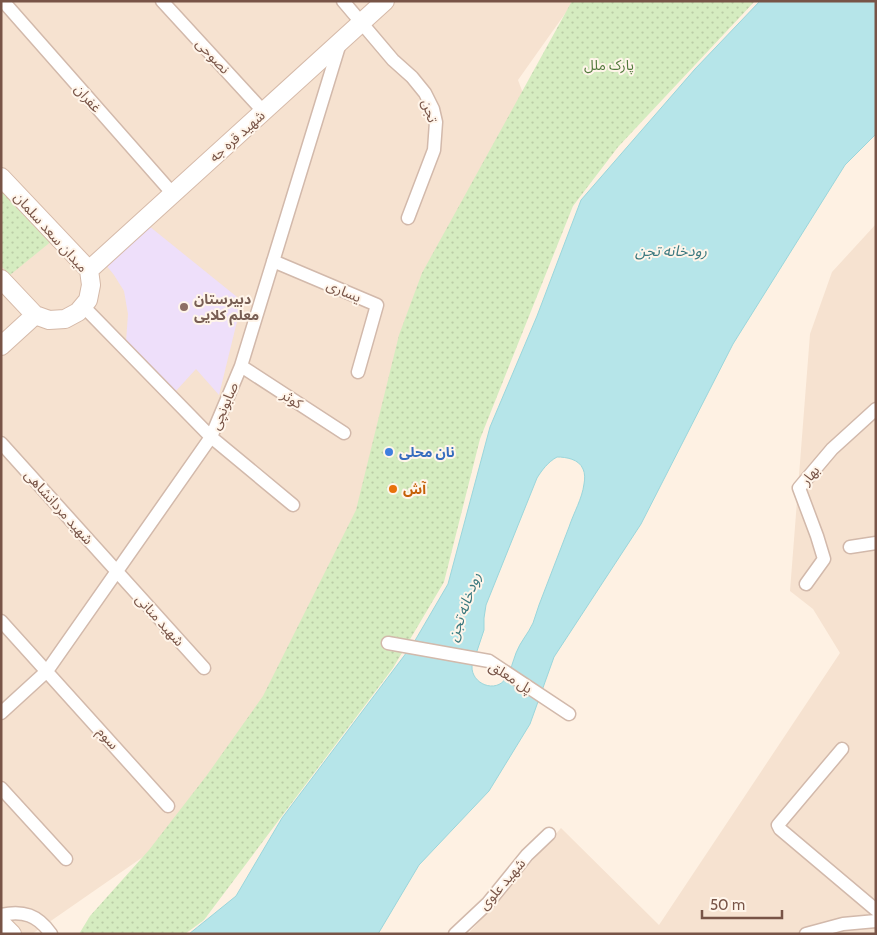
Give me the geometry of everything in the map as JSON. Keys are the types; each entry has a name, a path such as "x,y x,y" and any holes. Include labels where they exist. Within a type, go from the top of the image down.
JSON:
{"street":[{"name":"غفران","path":"3,1 173,194"},
{"name":"نصوحی","path":"162,1 264,112"},
{"name":"تجن","path":"343,1 393,60 412,77 425,93 433,109 436,122 434,150 408,218"},
{"name":"شهید قره جه","path":"89,270 386,1"},
{"name":"صابونچی","path":"1,713 47,671 211,437 241,366 340,42"},
{"name":"میدان سعد سلمان","path":"1,177 89,270 91,286 88,300 84,306"},
{"name":"یساری","path":"273,261 377,305 358,372"},
{"path":"1,279 35,315 49,320 65,320 84,306 211,437 293,505"},
{"path":"1,346 35,315"},
{"name":"کوثر","path":"241,366 344,433"},
{"name":"بهار","path":"806,584 824,559 799,488 832,449 876,409"},
{"name":"شهید مردانشاهی","path":"1,443 117,571"},
{"path":"850,548 876,543"},
{"name":"شهید منانی","path":"117,571 204,668"},
{"name":"سوم","path":"1,621 168,806"},
{"name":"پل معلق","path":"388,643 489,661 569,714"},
{"path":"842,749 778,825 780,829 876,910"},
{"path":"1,788 66,859"},
{"name":"شهید علوی","path":"455,934 488,903 527,855 549,834"},
{"path":"1,915 13,912 36,918 51,934"},
{"path":"806,934 843,929 876,921"},
{"path":"1,923 12,934"}],"shaded area":[{"path":"1,1 574,1 518,80 561,194 330,727 32,934 1,934"},
{"path":"876,224 876,934 468,934 561,828 659,925 840,653 813,609 790,591 810,334 832,272"},
{"name":"دبیرستان معلم کلایی","path":"149,226 242,301 219,395 196,369 175,392 126,342 128,314 124,291 106,265"}],"green space":[{"name":"پارک ملل","path":"572,1 755,1 618,147 573,206 480,439 444,582 393,668 204,920 185,934 79,934 90,916 149,850 207,775 263,696 356,510 399,335 422,273"},
{"path":"1,185 53,240 10,275 1,266"}],"water":[{"name":"رودخانه تجن","path":"760,1 876,1 876,134 845,165 733,344 641,524 554,657 530,724 489,791 419,865 378,934 189,934 236,896 282,818 413,644 448,584 490,427 537,316 581,200 695,69","holes":["557,457 575,461 583,469 585,480 582,495 533,623 518,649 508,675 502,683 491,686 485,685 475,678 472,666 484,630 486,605 537,478 543,469"]}],"place":[{"name":"دبیرستان معلم کلایی","path":"184,307"},
{"name":"نان محلی","path":"389,452"},
{"name":"آش","path":"393,489"}]}
